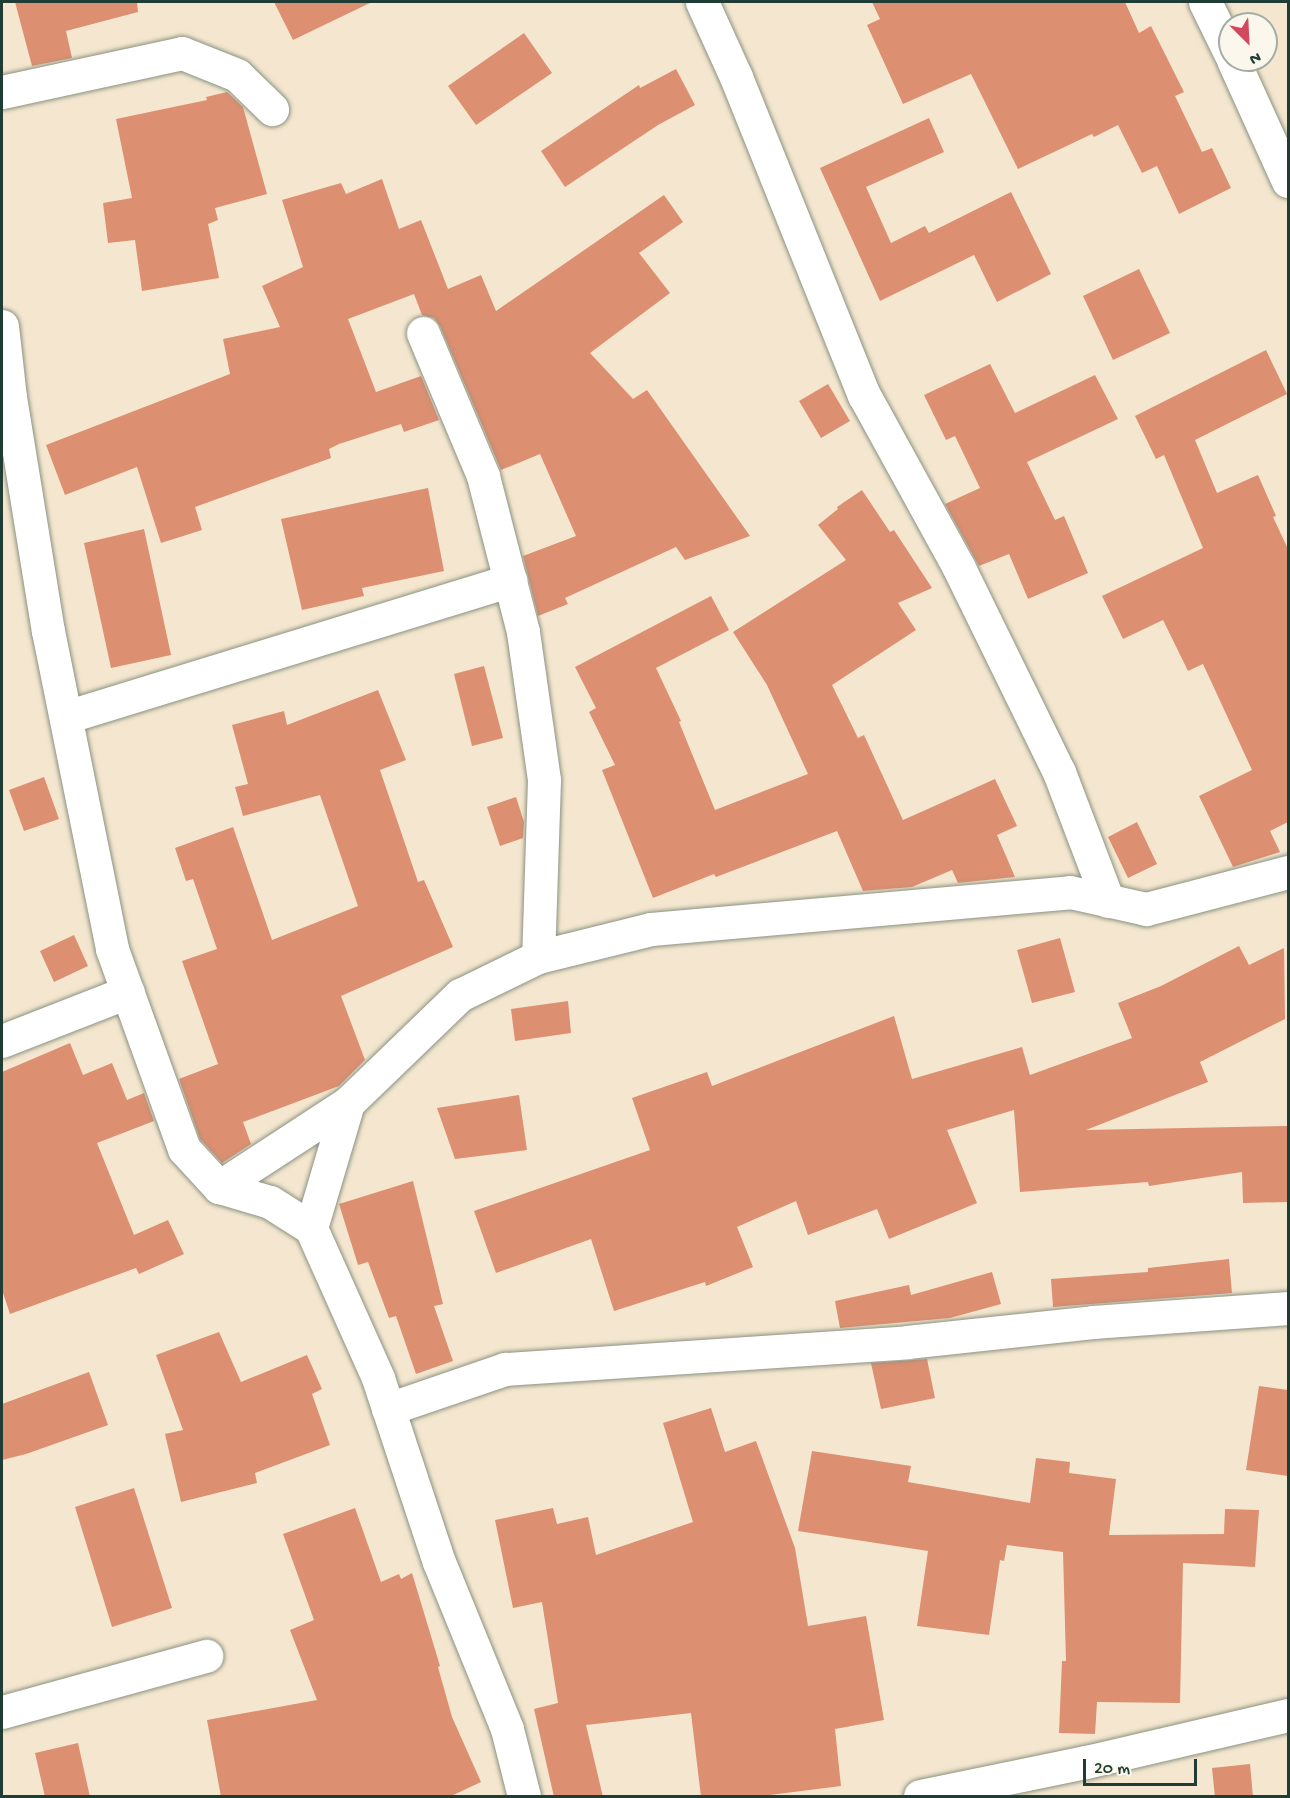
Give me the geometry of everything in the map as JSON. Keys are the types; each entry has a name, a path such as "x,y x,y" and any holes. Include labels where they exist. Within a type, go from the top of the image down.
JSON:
{"street":[{"path":"702,2 736,77 864,395 959,568 1059,772 1108,901"},
{"path":"1205,2 1218,29"},
{"path":"2,92 182,53 237,75 272,109"},
{"path":"1238,72 1288,181"},
{"path":"2,326 10,397 46,619 112,949 184,1149 219,1187 270,1202 311,1228 378,1378 439,1562 507,1729 524,1797"},
{"path":"423,333 483,476 523,632 544,780 538,957"},
{"path":"66,717 510,580"},
{"path":"219,1187 348,1103 460,995 538,957 651,930 1070,892 1146,909 1288,872"},
{"path":"2,1041 128,992"},
{"path":"311,1228 348,1103"},
{"path":"388,1409 505,1369 907,1342 1094,1322 1288,1308"},
{"path":"2,1712 206,1656"},
{"path":"920,1797 1288,1714"}],"building":[{"path":"15,2 137,2 138,12 66,31 72,58 32,66"},
{"path":"274,2 372,2 293,40"},
{"path":"872,2 1125,2 1139,33 1151,26 1184,92 1175,96 1202,152 1212,148 1231,188 1179,214 1157,166 1142,173 1118,125 1094,137 1092,134 1018,169 971,74 903,104 867,25 880,19"},
{"path":"524,33 552,73 476,125 448,86"},
{"path":"676,69 695,105 658,125 565,187 541,151 639,85 640,88"},
{"path":"227,92 243,107 267,194 215,208 218,220 208,224 219,278 142,291 135,240 108,243 103,203 132,198 116,119 207,100 206,97"},
{"path":"929,118 944,152 866,187 891,243 925,226 929,233 1011,192 1051,274 997,302 974,255 880,301 820,168"},
{"path":"382,179 399,229 421,220 448,289 481,275 496,311 664,195 683,222 639,253 670,293 590,353 633,399 647,390 750,536 685,560 676,547 565,598 568,604 538,616 523,556 576,536 540,454 501,470 440,326 434,318 422,315 414,294 348,319 376,392 421,376 439,420 404,432 401,424 339,444 329,449 331,458 195,507 202,530 161,543 137,467 65,495 46,445 230,374 223,339 280,327 262,286 303,267 282,200 341,183 346,194"},
{"path":"1139,269 1170,333 1113,360 1083,296"},
{"path":"1266,350 1287,394 1195,440 1217,493 1258,475 1276,516 1273,517 1288,549 1288,822 1270,831 1280,852 1233,867 1199,796 1252,770 1203,664 1188,671 1163,620 1123,639 1102,596 1203,548 1164,455 1156,459 1135,416"},
{"path":"990,364 1015,413 1095,375 1118,419 1027,462 1055,520 1064,516 1088,573 1028,599 1009,554 979,566 945,504 980,488 955,436 946,440 924,395"},
{"path":"828,384 850,421 821,438 799,401"},
{"path":"428,488 444,571 362,588 364,596 302,610 281,519"},
{"path":"862,490 890,532 894,530 932,588 898,603 916,630 832,685 858,738 864,735 903,820 995,779 1017,826 997,835 1015,877 958,883 952,870 912,887 863,891 837,831 716,877 714,874 653,898 602,770 615,765 589,712 596,708 575,667 711,596 729,630 656,668 681,721 679,722 715,810 808,774 767,685 733,632 846,560 818,525 838,509 837,507"},
{"path":"144,529 171,655 111,668 84,543"},
{"path":"484,666 503,738 472,746 454,674"},
{"path":"378,690 406,760 380,770 418,882 424,880 453,947 341,996 365,1060 339,1086 243,1122 251,1144 222,1163 200,1139 179,1079 218,1064 182,961 217,949 193,879 186,881 175,848 233,827 272,940 358,906 320,795 243,816 235,787 248,784 232,725 284,711 287,725"},
{"path":"44,777 59,819 24,831 9,790"},
{"path":"516,797 524,822 523,838 500,846 487,807"},
{"path":"1137,822 1157,864 1128,878 1108,837"},
{"path":"74,935 88,966 54,982 40,951"},
{"path":"1060,938 1075,992 1032,1003 1017,950"},
{"path":"1239,946 1249,965 1284,948 1285,1019 1200,1062 1208,1082 1086,1130 1287,1126 1288,1202 1243,1203 1242,1172 1149,1186 1148,1182 1020,1192 1014,1110 947,1130 977,1203 889,1239 877,1209 808,1235 796,1201 737,1227 753,1267 706,1286 705,1282 614,1311 591,1239 496,1273 474,1211 650,1150 632,1098 707,1072 712,1086 894,1016 912,1079 1022,1047 1030,1075 1132,1038 1118,1003 1161,986"},
{"path":"568,1001 571,1033 515,1041 511,1009"},
{"path":"70,1043 83,1075 112,1063 127,1100 144,1093 154,1121 97,1143 134,1235 168,1220 184,1254 139,1274 136,1268 10,1314 2,1290 2,1072"},
{"path":"519,1095 527,1150 455,1159 437,1108"},
{"path":"413,1181 443,1304 434,1306 453,1361 416,1374 396,1316 389,1318 368,1262 358,1265 339,1204"},
{"path":"1229,1259 1232,1293 1053,1307 1051,1279 1148,1272 1148,1268"},
{"path":"992,1272 1001,1304 950,1318 840,1328 835,1301 909,1285 911,1295"},
{"path":"219,1332 241,1382 307,1355 322,1389 312,1394 330,1445 255,1473 257,1483 181,1502 165,1434 183,1430 156,1355"},
{"path":"927,1359 935,1398 881,1409 871,1363"},
{"path":"89,1372 108,1425 26,1454 2,1460 2,1404"},
{"path":"1259,1386 1288,1390 1288,1476 1246,1470"},
{"path":"711,1408 725,1452 756,1441 795,1548 808,1626 866,1616 884,1720 835,1729 841,1786 754,1797 701,1797 691,1713 586,1725 603,1797 554,1797 534,1709 558,1703 542,1602 513,1608 495,1520 553,1508 557,1524 588,1517 596,1555 693,1522 663,1423"},
{"path":"812,1451 911,1466 908,1482 1030,1503 1036,1458 1070,1462 1069,1473 1116,1479 1109,1535 1224,1534 1225,1509 1259,1510 1255,1567 1183,1563 1180,1703 1097,1702 1095,1734 1059,1733 1062,1661 1066,1661 1063,1552 1007,1545 1004,1561 1000,1560 989,1635 917,1626 928,1551 798,1531"},
{"path":"134,1488 172,1608 112,1627 75,1507"},
{"path":"355,1508 381,1582 399,1574 401,1579 412,1573 440,1666 438,1667 452,1717 481,1782 449,1797 221,1797 207,1720 317,1700 290,1630 314,1620 283,1534"},
{"path":"78,1743 90,1797 45,1797 35,1753"},
{"path":"1250,1764 1253,1797 1215,1797 1212,1768"}]}
